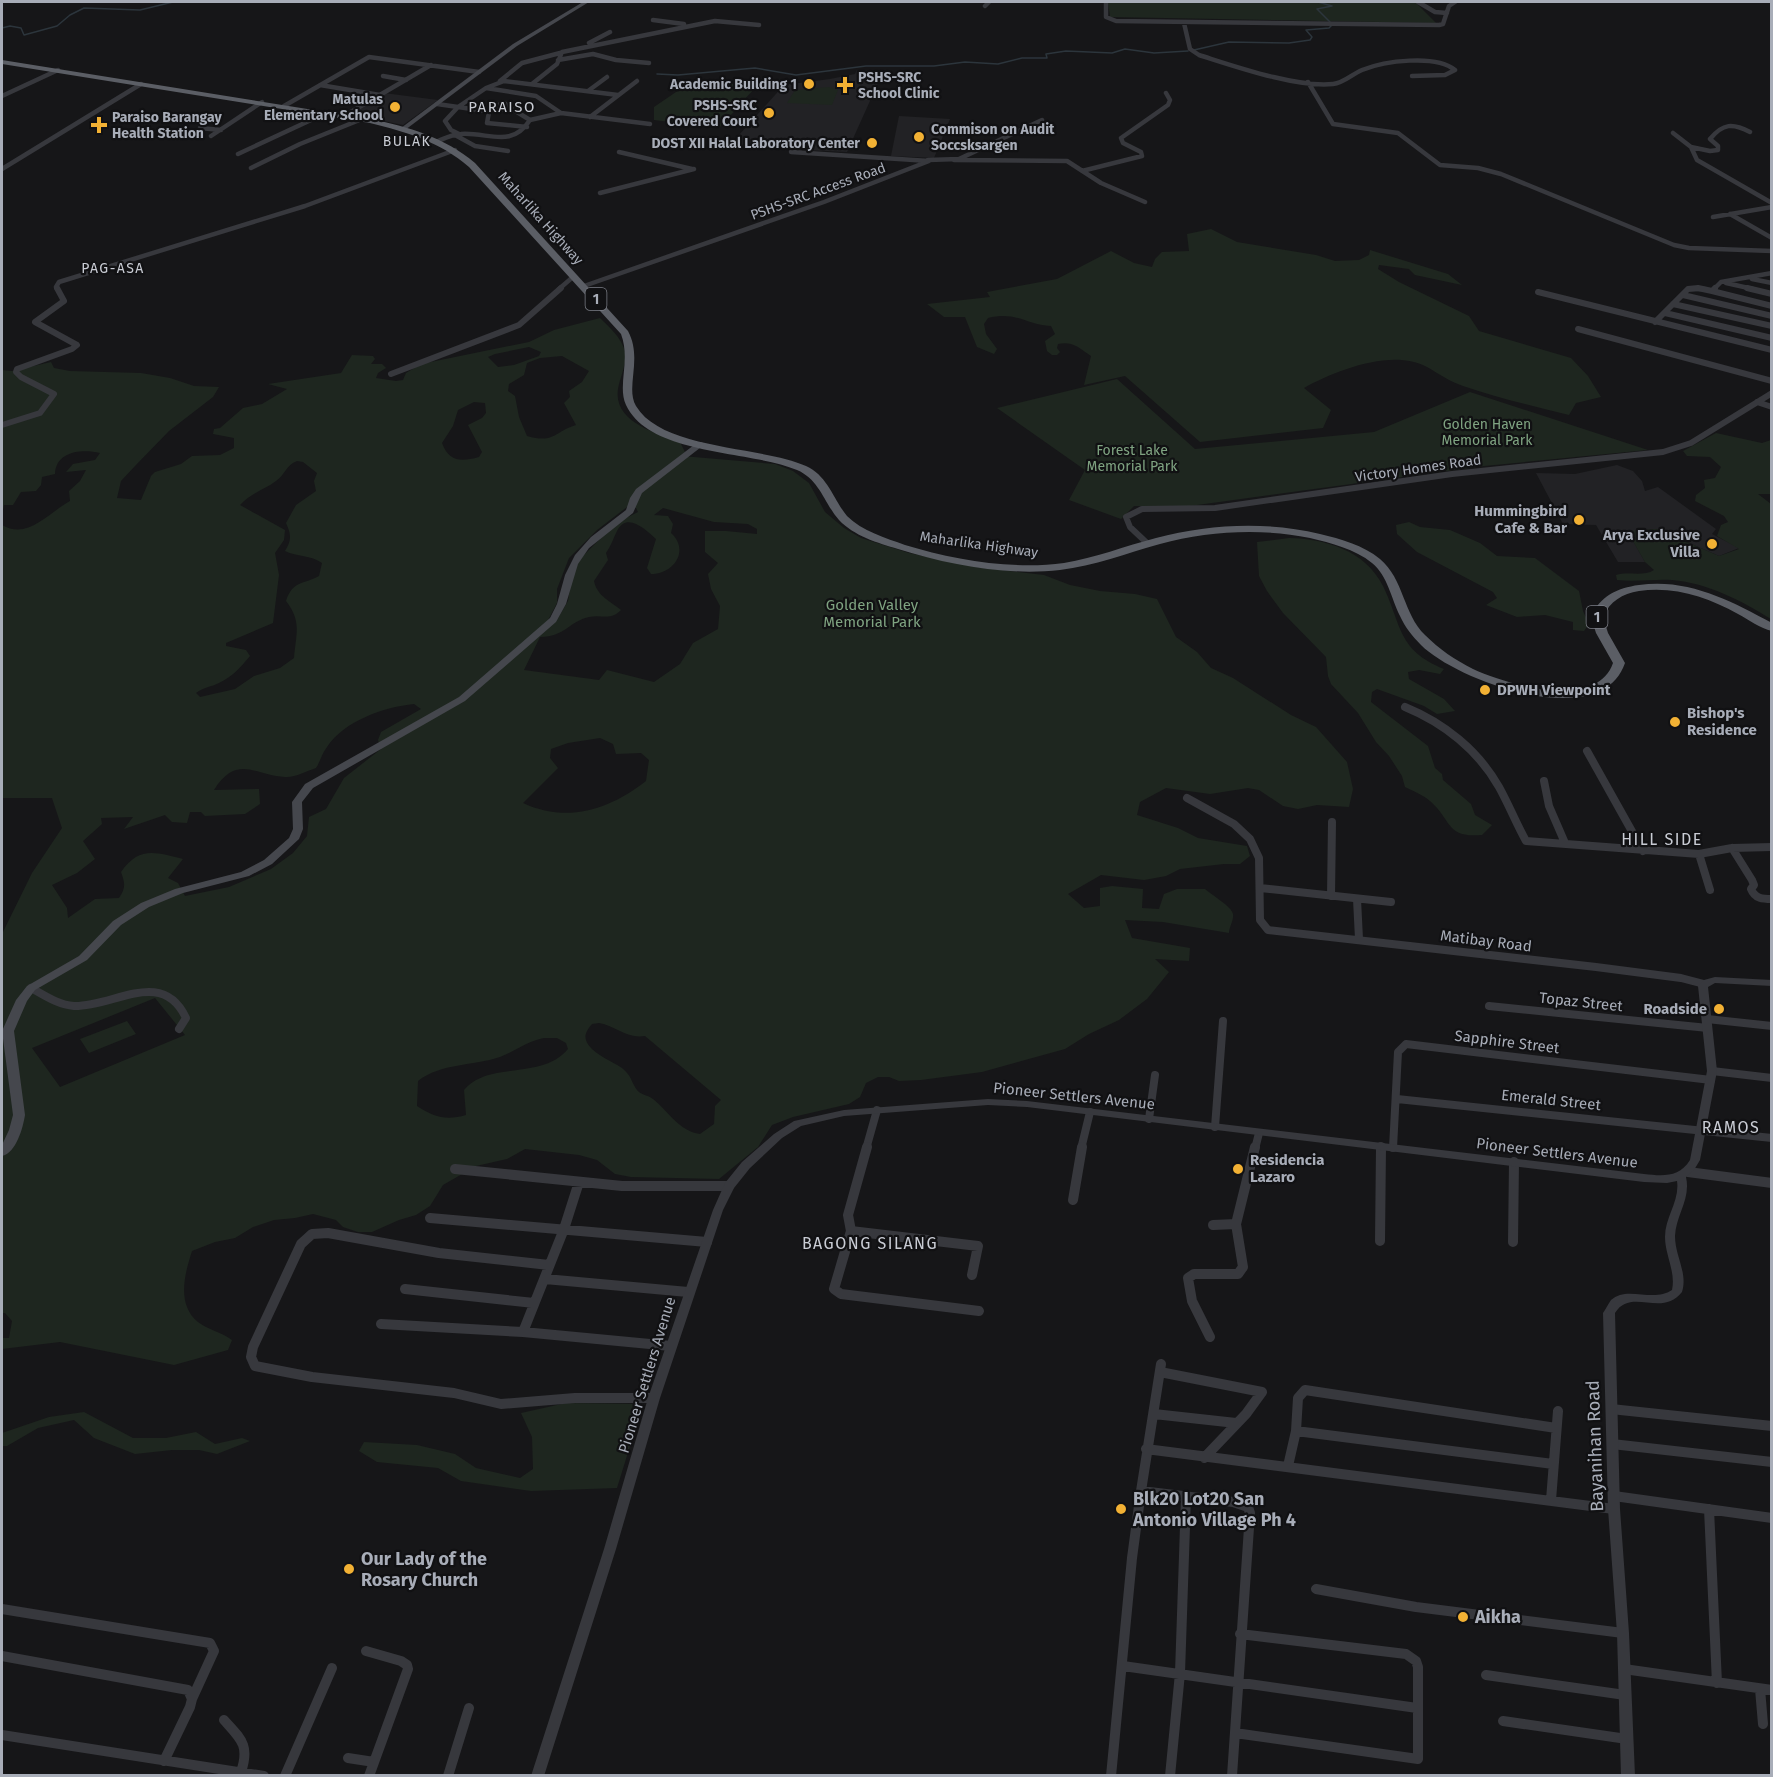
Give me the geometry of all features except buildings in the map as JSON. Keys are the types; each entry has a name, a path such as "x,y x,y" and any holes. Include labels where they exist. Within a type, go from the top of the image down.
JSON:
{"highway":[{"name":"Maharlika Highway","path":"2,62 362,119 403,129 438,141 455,150 472,165 619,325 628,339 633,360 628,395 633,411 660,431 701,444 781,460 805,469 819,479 841,514 855,527 888,543 913,550 1006,566 1048,568 1079,564 1148,544"},
{"name":"1","path":"1148,544 1195,533 1258,530 1315,537 1353,548 1372,558 1385,569 1408,621 1420,637 1437,651 1485,677 1525,690 1547,694 1592,690 1614,675 1619,663 1602,633 1597,617 1602,605 1608,599 1627,591 1661,586 1701,592 1733,606 1772,628"}],"main road":[{"path":"403,129 515,45 586,2"},
{"path":"2,1152 11,1141 19,1115 8,1031 22,1000 32,988 83,958 117,923 135,909 171,894 246,874 278,855 294,838 298,829 297,802 302,793 339,768 443,711 477,688 558,613 569,576 577,557 585,548 610,524 630,511 639,491 701,444"}],"street":[{"path":"985,6 989,2"},
{"path":"1106,2 1106,17 1112,20 1184,23 1439,25 1443,24 1449,6 1455,2"},
{"path":"1418,2 1431,10 1447,13"},
{"path":"652,20 693,25"},
{"path":"508,152 475,146 448,128 445,121 460,107 500,81 520,64 571,50 693,25 719,21 759,25"},
{"path":"1184,23 1190,50 1199,55 1308,82 1337,84 1347,81 1365,69 1407,62 1440,62 1451,65 1455,70 1445,75 1412,76"},
{"path":"571,50 610,32"},
{"path":"575,57 578,49"},
{"path":"532,84 554,67 560,53"},
{"path":"558,60 593,54 616,60 649,63"},
{"path":"284,106 369,57 479,72"},
{"path":"344,116 431,65"},
{"path":"2,96 58,70"},
{"path":"383,76 406,80"},
{"path":"588,91 607,77"},
{"path":"559,87 569,80"},
{"path":"500,81 618,95"},
{"path":"590,117 637,81"},
{"path":"1308,82 1333,124 1398,133 1426,157 1440,165 1451,168 1473,168 1501,174 1674,245 1772,251"},
{"path":"2,169 141,84"},
{"path":"320,85 380,95"},
{"path":"486,88 536,96 561,113"},
{"path":"1082,171 1142,156 1141,152 1123,142 1121,138 1168,105 1170,100 1166,93"},
{"path":"527,127 488,124 489,112 505,100 512,109 530,120 561,113 650,124"},
{"path":"212,136 261,102"},
{"path":"437,104 489,112 512,109"},
{"path":"238,154 326,113"},
{"path":"251,168 300,144 362,119"},
{"path":"438,141 457,135 509,138 518,136 530,120"},
{"path":"954,160 1042,120"},
{"path":"1673,133 1691,147 1710,151 1718,150 1719,146 1710,139 1717,127 1732,125 1750,132"},
{"path":"201,128 221,130"},
{"path":"1691,147 1697,160 1772,205"},
{"path":"2,425 40,413 54,394 21,377 16,372 17,369 72,349 77,345 35,322 36,318 63,303 56,287 59,282 297,208 455,150"},
{"path":"600,193 694,169 619,152"},
{"name":"PSHS-SRC Access Road","path":"791,152 928,160"},
{"path":"928,160 1064,160 1071,162 1101,183 1145,202"},
{"name":"PSHS-SRC Access Road","path":"584,286 824,202 928,160"},
{"path":"1713,217 1772,205"},
{"path":"1730,214 1772,238"},
{"path":"1712,291 1721,282 1772,273"},
{"path":"391,374 519,325 574,276"},
{"path":"1748,278 1772,283"},
{"path":"1721,282 1772,294"},
{"path":"1656,322 1691,288 1772,306"},
{"path":"1538,292 1772,350"},
{"path":"1683,296 1772,316"},
{"path":"1673,304 1772,326"},
{"path":"1665,313 1772,338"},
{"path":"1578,329 1772,381"},
{"name":"Victory Homes Road","path":"1148,544 1127,524 1126,518 1131,513 1149,508 1228,507 1452,474 1663,452 1691,443 1772,393"},
{"path":"1757,402 1772,407"},
{"path":"1404,707 1439,722 1476,756 1493,777 1526,841 1699,854 1732,848 1772,847"},
{"path":"1587,751 1643,851"},
{"path":"1544,781 1549,806 1565,843"},
{"path":"1187,798 1245,833 1259,858 1260,888 1391,902"},
{"path":"1331,896 1332,822"},
{"path":"1732,848 1755,885 1751,889 1752,893 1758,898 1772,899"},
{"path":"1699,854 1710,890"},
{"name":"Matibay Road","path":"1260,888 1260,920 1264,928 1274,931 1359,939 1681,978 1704,984"},
{"path":"1357,899 1359,939"},
{"path":"1772,983 1715,980 1704,984 1702,989 1712,1076 1695,1160 1685,1174 1772,1183"},
{"path":"32,988 51,1000 76,1006 144,992 157,992 175,1000 184,1012 186,1018 180,1029"},
{"name":"Topaz Street","path":"1489,1006 1772,1026"},
{"path":"1215,1127 1223,1021"},
{"name":"Sapphire Street","path":"1394,1148 1398,1052 1402,1046 1410,1044 1712,1076"},
{"path":"1149,1119 1155,1075"},
{"path":"1712,1076 1772,1078"},
{"name":"Emerald Street","path":"1396,1099 1772,1138"},
{"name":"Pioneer Settlers Avenue","path":"537,1776 610,1549 688,1292 729,1186 746,1165 778,1136 798,1123 831,1115 999,1101 1644,1178 1666,1180 1685,1174"},
{"path":"877,1110 848,1215 851,1231 834,1285 836,1292 979,1311"},
{"path":"1073,1200 1076,1172 1090,1112"},
{"path":"1210,1337 1192,1300 1187,1281 1194,1274 1241,1272 1236,1224 1259,1133"},
{"path":"1380,1241 1381,1147"},
{"path":"1513,1242 1514,1162"},
{"path":"455,1169 660,1188 729,1186"},
{"name":"Bayanihan Road","path":"1628,1776 1623,1633 1614,1502 1609,1313 1611,1307 1625,1297 1668,1299 1677,1292 1680,1286 1670,1240 1674,1213 1684,1191 1685,1174"},
{"path":"523,1332 564,1229 579,1182"},
{"path":"430,1218 707,1242"},
{"path":"1213,1225 1236,1224"},
{"path":"851,1231 978,1246 972,1275"},
{"path":"549,1264 439,1254 328,1233 313,1233 304,1238 250,1354 255,1366 312,1377 434,1390 501,1404 564,1398 654,1398"},
{"path":"544,1279 688,1292"},
{"path":"405,1289 534,1303"},
{"path":"381,1324 523,1332 671,1346"},
{"path":"1111,1776 1132,1558 1146,1449 1154,1414 1160,1368 1262,1392 1261,1397 1204,1458"},
{"path":"1288,1466 1296,1431 1298,1398 1305,1390 1556,1428"},
{"path":"1611,1409 1772,1426"},
{"path":"1551,1500 1558,1411"},
{"path":"1154,1414 1236,1423"},
{"path":"1296,1431 1553,1464"},
{"path":"1612,1444 1772,1462"},
{"path":"1146,1449 1551,1500 1709,1509 1772,1518"},
{"path":"1141,1491 1233,1502 1248,1507 1250,1513 1232,1776"},
{"path":"1170,1776 1180,1673 1186,1497"},
{"path":"1709,1509 1717,1683"},
{"path":"1316,1589 1416,1607 1623,1633"},
{"path":"2,1609 210,1643 214,1652 164,1761"},
{"path":"1235,1733 1418,1759 1418,1667 1416,1661 1406,1654 1240,1634"},
{"path":"366,1651 401,1660 408,1669 369,1776"},
{"path":"2,1656 182,1687 191,1693 192,1699"},
{"path":"1123,1666 1417,1708"},
{"path":"285,1776 332,1668"},
{"path":"1624,1669 1772,1690"},
{"path":"1486,1675 1625,1695"},
{"path":"1760,1689 1763,1724"},
{"path":"448,1776 469,1708"},
{"path":"224,1720 242,1739 246,1749 241,1772"},
{"path":"1503,1721 1627,1739"},
{"path":"2,1735 264,1776"},
{"path":"348,1758 374,1762"}],"shaded area":[{"path":"857,70 883,72 847,152 729,146 784,85 855,74"},
{"name":"Matulas Elementary School","path":"384,93 438,100 403,125 349,114"},
{"name":"Commison on Audit Soccsksargen","path":"899,116 950,119 934,158 891,156"},
{"path":"1617,465 1633,471 1642,481 1645,491 1658,487 1716,529 1712,534 1739,548 1719,556 1657,529 1628,532 1645,562 1618,562 1596,525 1563,524 1536,473 1575,474"}],"green space":[{"path":"1108,2 1415,2 1436,23 1110,17"},
{"path":"779,79 785,82 759,84 741,103 717,106 741,104 719,128 654,120 654,107 676,92 685,89"},
{"path":"829,87 838,90 832,105 787,103 795,90"},
{"path":"1211,229 1237,242 1316,255 1335,261 1359,260 1369,255 1370,250 1448,274 1462,285 1415,275 1409,269 1379,265 1378,269 1399,282 1469,316 1479,331 1571,358 1588,376 1601,397 1576,403 1569,415 1463,386 1413,362 1381,361 1347,369 1304,388 1331,410 1323,428 1200,442 1125,376 1084,385 1091,356 1068,343 1058,344 1057,348 1060,352 1052,355 1047,351 1045,341 1055,334 1051,326 1007,316 988,318 984,324 986,334 997,349 994,354 977,347 965,317 944,317 927,304 990,297 987,292 1057,279 1111,251 1134,263 1152,267 1155,259 1162,252 1189,251 1187,234"},
{"name":"Golden Valley Memorial Park","path":"600,318 612,329 625,352 618,400 622,410 629,418 649,430 680,442 685,452 682,456 775,464 793,471 809,483 825,512 844,528 861,538 909,553 976,567 1044,575 1070,585 1157,599 1176,637 1197,652 1211,668 1233,678 1291,715 1316,727 1347,762 1353,789 1349,807 1317,805 1298,809 1283,806 1259,790 1248,788 1210,794 1166,788 1140,802 1137,815 1178,828 1198,838 1247,846 1250,856 1240,864 1180,869 1166,876 1144,880 1101,875 1068,894 1084,908 1100,906 1100,888 1112,886 1143,889 1142,908 1159,909 1164,894 1177,889 1205,889 1232,911 1229,933 1163,922 1125,920 1132,938 1190,948 1189,961 1155,959 1169,972 1147,999 1119,1020 1089,1034 1065,1049 982,1072 921,1080 899,1081 889,1077 878,1077 866,1083 860,1097 849,1104 793,1117 772,1125 758,1147 719,1179 631,1177 615,1174 597,1160 579,1155 525,1149 507,1159 476,1166 443,1185 430,1206 416,1215 372,1232 358,1232 343,1227 336,1220 313,1214 274,1220 253,1227 235,1238 215,1242 192,1251 185,1278 185,1297 191,1315 206,1327 232,1340 228,1350 174,1365 60,1342 2,1349 2,1338 9,1338 12,1321 5,1313 2,1313 2,934 32,873 62,828 52,798 2,798 2,525 11,529 29,527 70,501 69,491 80,481 86,470 66,472 73,464 95,460 100,453 86,451 65,456 56,466 55,474 42,477 41,485 36,491 21,492 13,505 4,505 2,515 2,370 12,371 51,362 54,368 70,371 141,373 170,378 194,386 219,387 213,397 169,431 121,481 117,498 141,500 155,472 181,464 192,456 220,455 234,448 234,438 213,434 214,429 220,428 243,408 262,404 287,389 268,384 341,373 352,355 373,356 375,359 371,364 382,364 386,368 378,373 376,378 403,380 406,373 421,364 529,342 554,330","holes":["529,347 541,352 539,356 514,365 498,367 488,357","562,356 589,371 582,382 569,391 570,397 564,403 576,425 549,438 527,436 519,417 515,396 508,391 509,384 524,375 527,363 540,358","474,402 485,403 486,413 482,418 468,425 482,452 479,457 461,460 448,454 442,443 453,426 458,410","297,461 303,462 317,473 314,481 316,491 296,505 286,523 290,537 285,551 322,563 319,576 295,586 286,601 296,622 294,658 280,668 254,676 235,689 200,697 196,693 228,678 250,656 246,650 226,646 226,643 273,623 279,575 275,553 284,540 285,530 240,505 276,481 290,465","627,507 636,508 638,512 616,523 573,568 568,601 558,618 544,628 557,603 557,589 569,558 597,530","663,508 714,522 748,524 757,529 757,534 705,531 705,552 718,563 708,574 711,589 720,606 718,629 693,643 680,664 654,682 607,670 599,680 524,670 540,637 555,635 582,619 593,616 610,616 621,610 601,594 594,581 608,560 606,553 621,525 631,522 656,539 647,568 651,574 659,573 672,566 677,560 679,547 671,533 673,524 668,516 654,515","414,704 421,709 381,732 378,740 381,749 344,778 326,809 309,817 307,836 293,853 271,869 229,887 185,896 178,883 168,878 183,859 148,853 134,858 121,872 124,885 119,898 95,899 68,918 67,908 52,885 77,873 95,859 83,841 102,824 101,818 133,817 124,829 165,815 172,822 187,823 190,812 201,812 205,816 245,814 260,804 259,789 214,790 230,772 246,769 289,777 316,768 325,749 334,738 354,723 378,712","600,738 613,744 616,754 641,753 649,760 646,781 632,791 603,806 572,813 540,809 523,803 558,768 550,758 551,749 568,743","155,998 185,1035 60,1087 32,1048","599,1023 633,1036 645,1036 721,1100 715,1106 714,1124 700,1134 680,1125 653,1099 639,1092 622,1068 588,1045 586,1034 592,1024","557,1038 566,1043 568,1049 557,1059 544,1065 487,1075 475,1081 464,1090 466,1115 452,1118 440,1117 417,1106 418,1081 427,1075 447,1068 500,1057 532,1041"]},
{"name":"Forest Lake Memorial Park","path":"1117,379 1195,449 1374,432 1470,392 1648,450 1484,466 1190,506 1134,506 1121,519 1069,500 1085,470 997,408"},
{"path":"1716,433 1762,443 1771,440 1771,494 1758,494 1771,504 1771,619 1736,600 1699,585 1672,580 1617,580 1616,575 1645,573 1654,570 1645,562 1627,531 1657,529 1719,556 1739,549 1717,536 1721,525 1728,522 1724,516 1695,501 1696,495 1705,488 1704,480 1715,478 1721,467 1710,457 1687,456 1683,451"},
{"path":"1409,522 1420,527 1450,530 1480,543 1497,556 1535,558 1579,591 1583,611 1589,624 1584,631 1573,630 1573,622 1545,615 1517,617 1486,605 1497,598 1493,592 1417,552 1397,534 1396,525"},
{"path":"1289,538 1330,544 1355,555 1366,563 1383,586 1409,645 1417,654 1444,669 1440,674 1419,670 1408,672 1409,679 1444,699 1455,711 1437,714 1424,706 1377,689 1372,692 1371,702 1428,746 1435,768 1442,774 1443,780 1471,804 1475,815 1492,825 1482,835 1462,834 1455,831 1430,801 1405,787 1402,776 1389,756 1376,742 1358,713 1331,684 1326,657 1283,613 1267,591 1259,576 1257,542"},
{"path":"127,1021 136,1034 89,1053 80,1039"},
{"path":"566,1403 643,1404 617,1488 531,1491 461,1481 438,1468 377,1462 359,1451 364,1442 417,1445 455,1454 476,1468 520,1478 533,1469 532,1437 521,1413"},
{"path":"84,1412 133,1438 166,1438 196,1432 215,1444 242,1438 250,1441 217,1454 199,1450 172,1450 135,1454 94,1438 74,1420 38,1428 7,1446 2,1446 2,1433 49,1417"}],"waterway":[{"path":"2,28 10,26 21,28 24,35 57,26 70,15 84,8 140,10 173,2"},
{"path":"1318,2 1332,6 1317,9 1330,22"},
{"path":"1194,50 1229,42 1289,43 1310,40 1312,37 1306,30 1329,28 1332,25"},
{"path":"657,74 678,75 755,68 796,75 866,66 934,66 965,62 998,64 1022,58 1047,58 1046,54 1066,51 1112,53 1125,49 1154,53 1188,51"}],"place":[{"name":"Academic Building 1","path":"809,84"},
{"name":"PSHS-SRC School Clinic","path":"845,85"},
{"name":"Matulas Elementary School","path":"395,107"},
{"name":"PSHS-SRC Covered Court","path":"769,113"},
{"name":"Paraiso Barangay Health Station","path":"99,125"},
{"name":"Commison on Audit Soccsksargen","path":"919,137"},
{"name":"DOST XII Halal Laboratory Center","path":"872,143"},
{"name":"Hummingbird Cafe & Bar","path":"1579,520"},
{"name":"Arya Exclusive Villa","path":"1712,544"},
{"name":"DPWH Viewpoint","path":"1485,690"},
{"name":"Bishop's Residence","path":"1675,722"},
{"name":"Roadside","path":"1719,1009"},
{"name":"Residencia Lazaro","path":"1238,1169"},
{"name":"Blk20 Lot20 San Antonio Village Ph 4","path":"1121,1509"},
{"name":"Our Lady of the Rosary Church","path":"349,1569"},
{"name":"Aikha","path":"1463,1617"}],"district":[{"name":"PARAISO","path":"502,107"},
{"name":"BULAK","path":"407,141"},
{"name":"PAG-ASA","path":"113,268"},
{"name":"HILL SIDE","path":"1662,839"},
{"name":"RAMOS","path":"1731,1127"},
{"name":"BAGONG SILANG","path":"870,1243"}],"park label":[{"name":"Golden Haven Memorial Park","path":"1487,432"}]}
